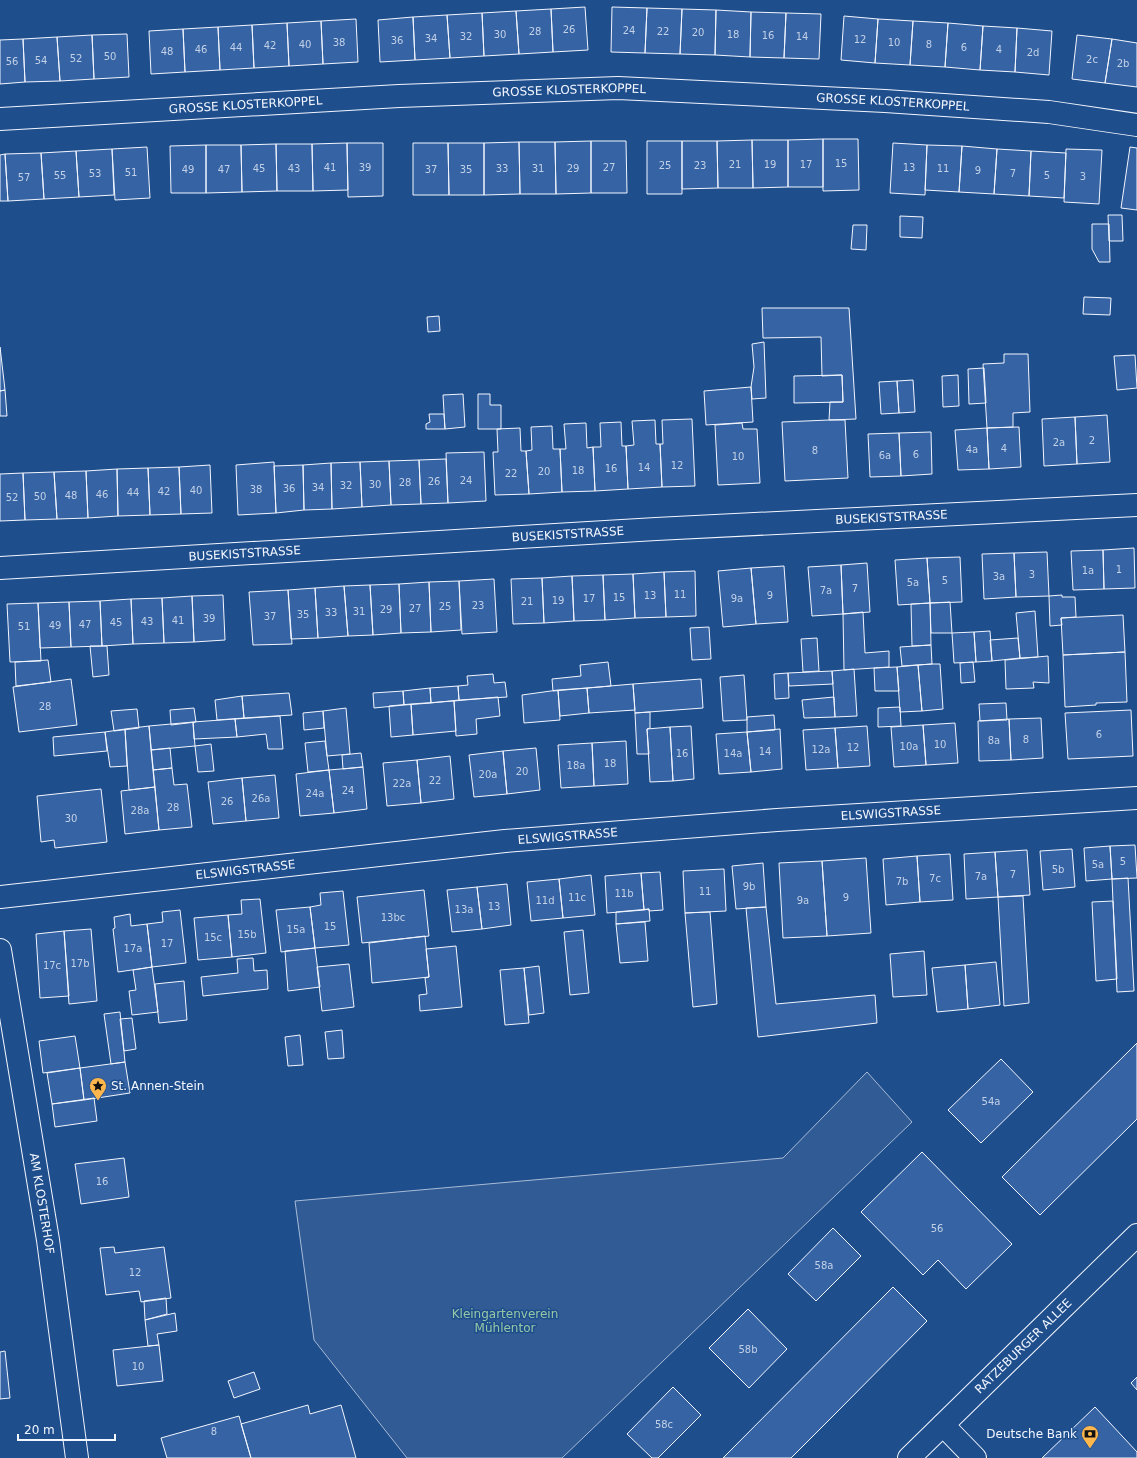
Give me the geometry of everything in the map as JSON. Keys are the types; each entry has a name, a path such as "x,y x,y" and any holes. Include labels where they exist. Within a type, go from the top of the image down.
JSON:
{"street":[{"name":"GROSSE KLOSTERKOPPEL","path":"0,119 399,96 618,88 885,101 1041,111 1137,125"},
{"name":"BUSEKISTSTRASSE","path":"0,568 656,529 1137,505"},
{"name":"ELSWIGSTRASSE","path":"0,897 505,841 776,820 1137,798"},
{"name":"AM KLOSTERHOF","path":"0,950 48,1240 77,1458"},
{"name":"RATZEBURGER ALLEE","path":"909,1458 1137,1235"},
{"path":"942,1425 975,1458"}],"shaded area":[{"name":"Kleingartenverein Mühlentor","path":"867,1072 912,1122 562,1458 407,1458 314,1340 295,1201 783,1158"}],"building":[{"path":"585,7 588,50 553,52 551,9"},
{"path":"612,7 647,8 645,53 611,52"},
{"path":"647,8 682,9 680,54 645,53"},
{"path":"551,9 553,52 519,54 516,11"},
{"path":"682,9 716,10 715,55 680,54"},
{"path":"716,10 751,12 750,57 715,55"},
{"path":"516,11 519,54 484,56 482,13"},
{"path":"751,12 786,13 784,58 750,57"},
{"path":"482,13 484,56 450,58 447,15"},
{"path":"786,13 821,14 819,59 784,58"},
{"path":"447,15 450,58 415,60 413,17"},
{"path":"844,16 878,19 875,63 841,60"},
{"path":"413,17 415,60 380,62 378,20"},
{"path":"356,19 358,62 323,64 321,21"},
{"path":"878,19 913,21 910,65 875,63"},
{"path":"321,21 323,64 289,66 287,23"},
{"path":"913,21 948,23 945,67 910,65"},
{"path":"287,23 289,66 254,68 252,25"},
{"path":"948,23 983,26 980,70 945,67"},
{"path":"252,25 254,68 220,70 218,27"},
{"path":"983,26 1017,28 1015,72 980,70"},
{"path":"218,27 220,70 185,72 183,29"},
{"path":"1017,28 1052,31 1049,75 1015,72"},
{"path":"183,29 185,72 151,74 149,31"},
{"path":"127,34 129,77 94,79 92,35"},
{"path":"92,35 94,79 60,81 57,37"},
{"path":"1077,35 1112,39 1105,83 1072,79"},
{"path":"57,37 60,81 25,82 23,39"},
{"path":"23,39 25,82 0,84 0,40"},
{"path":"1112,39 1137,43 1137,87 1105,83"},
{"path":"823,139 858,139 859,190 823,191"},
{"path":"823,139 823,187 788,187 788,140"},
{"path":"752,140 788,140 788,187 753,188"},
{"path":"752,140 753,188 718,188 717,141"},
{"path":"591,141 626,141 627,193 591,193"},
{"path":"591,141 591,193 556,194 555,142"},
{"path":"647,141 682,141 682,194 647,194"},
{"path":"682,141 717,141 718,188 682,189"},
{"path":"519,142 555,142 556,194 520,194"},
{"path":"519,142 520,194 484,195 484,143"},
{"path":"347,143 383,143 383,196 348,197"},
{"path":"347,143 348,190 313,191 312,144"},
{"path":"413,143 448,143 449,195 413,195"},
{"path":"448,143 484,143 484,195 449,195"},
{"path":"893,143 927,145 925,195 890,193"},
{"path":"276,144 312,144 313,191 277,191"},
{"path":"276,144 277,191 242,192 241,145"},
{"path":"206,145 241,145 242,192 206,193"},
{"path":"206,145 206,193 171,193 170,146"},
{"path":"927,145 962,146 959,192 925,190"},
{"path":"962,146 997,149 994,194 959,192"},
{"path":"147,147 150,198 115,200 112,149"},
{"path":"1130,147 1137,148 1137,210 1121,208"},
{"path":"112,149 114,195 79,197 76,151"},
{"path":"997,149 1031,151 1029,196 994,194"},
{"path":"1066,149 1102,150 1099,204 1064,202"},
{"path":"76,151 79,197 44,199 41,153"},
{"path":"1031,151 1066,153 1064,198 1029,196"},
{"path":"41,153 44,199 8,201 5,154"},
{"path":"5,154 8,201 0,201 0,155"},
{"path":"1108,215 1122,215 1123,241 1109,241"},
{"path":"900,216 923,217 922,238 900,237"},
{"path":"1092,224 1109,224 1110,262 1099,262 1092,249"},
{"path":"853,225 867,225 866,250 851,249"},
{"path":"1084,297 1111,298 1110,315 1083,314"},
{"path":"762,308 849,308 856,419 829,420 830,402 843,402 842,375 822,376 821,337 763,338"},
{"path":"439,316 440,331 428,332 427,317"},
{"path":"764,342 766,398 752,399 751,387 754,367 752,344"},
{"path":"0,347 5,390 0,391"},
{"path":"1004,354 1028,354 1030,412 1013,413 1013,427 987,428 983,364 1004,363"},
{"path":"1135,355 1137,388 1117,390 1114,356"},
{"path":"984,368 986,403 969,404 968,369"},
{"path":"842,375 843,402 794,403 794,376"},
{"path":"958,375 959,406 943,407 942,376"},
{"path":"913,380 915,412 899,413 897,381"},
{"path":"897,381 899,413 881,414 879,382"},
{"path":"751,387 753,422 706,425 704,391"},
{"path":"5,390 7,416 0,416 0,391"},
{"path":"463,394 465,427 445,429 443,395"},
{"path":"478,394 490,394 490,405 501,405 501,429 478,429"},
{"path":"429,414 444,414 445,429 426,429 426,424 430,422"},
{"path":"1107,415 1110,462 1077,464 1075,417"},
{"path":"1075,417 1077,464 1044,466 1042,419"},
{"path":"692,419 695,486 662,487 660,444 663,444 662,420"},
{"path":"655,420 656,444 660,444 662,487 628,489 626,446 634,445 632,421"},
{"path":"845,420 848,478 785,481 782,422"},
{"path":"621,422 622,446 626,446 628,489 595,491 593,447 601,447 600,423"},
{"path":"586,423 587,448 593,447 595,491 562,492 560,449 566,449 564,424"},
{"path":"742,423 743,429 757,429 760,483 718,485 715,425"},
{"path":"552,426 553,449 560,449 562,492 529,494 526,451 532,450 531,427"},
{"path":"1019,427 1021,467 989,469 987,428"},
{"path":"520,428 521,451 526,451 529,494 495,495 493,452 498,452 497,429"},
{"path":"987,428 989,469 958,470 955,430"},
{"path":"931,432 932,474 901,476 899,433"},
{"path":"899,433 901,476 870,477 868,434"},
{"path":"484,452 486,501 448,503 446,453"},
{"path":"446,459 448,503 421,504 419,460"},
{"path":"419,460 421,504 391,505 389,461"},
{"path":"389,461 391,505 362,507 360,462"},
{"path":"274,462 276,513 238,515 236,465"},
{"path":"360,462 362,507 332,509 331,463"},
{"path":"331,463 332,509 304,510 303,465"},
{"path":"210,465 212,513 181,514 179,467"},
{"path":"303,465 304,510 276,513 274,466"},
{"path":"179,467 181,514 150,515 148,468"},
{"path":"148,468 150,515 118,516 117,469"},
{"path":"117,469 118,516 88,518 86,471"},
{"path":"86,471 88,518 57,519 54,472"},
{"path":"54,472 57,519 25,520 23,473"},
{"path":"23,473 25,520 0,521 0,474"},
{"path":"1134,548 1135,588 1104,589 1103,550"},
{"path":"1103,550 1104,589 1073,590 1071,551"},
{"path":"1047,552 1049,596 1016,597 1014,553"},
{"path":"1014,553 1016,597 984,599 982,554"},
{"path":"960,557 962,602 930,603 927,558"},
{"path":"927,558 930,603 898,605 895,560"},
{"path":"867,563 870,612 843,614 841,565"},
{"path":"841,565 843,614 812,616 808,567"},
{"path":"784,566 788,622 756,624 751,568"},
{"path":"751,568 756,624 723,627 718,571"},
{"path":"695,571 696,616 666,617 664,572"},
{"path":"664,572 666,617 635,618 633,574"},
{"path":"633,574 635,618 605,620 603,575"},
{"path":"603,575 605,620 574,621 572,576"},
{"path":"572,576 574,621 544,623 542,578"},
{"path":"542,578 544,623 513,624 511,579"},
{"path":"494,579 497,632 462,634 459,581"},
{"path":"459,581 461,630 431,632 429,582"},
{"path":"429,582 431,632 401,633 399,584"},
{"path":"399,584 401,633 373,635 370,585"},
{"path":"370,585 373,635 348,636 344,586"},
{"path":"344,586 348,636 318,638 315,588"},
{"path":"315,588 318,638 291,639 288,590"},
{"path":"288,590 292,644 253,645 249,592"},
{"path":"223,595 225,640 194,642 192,596"},
{"path":"1062,595 1062,597 1075,597 1076,617 1061,618 1062,625 1050,626 1049,596"},
{"path":"192,596 194,642 164,643 162,598"},
{"path":"162,598 164,643 133,644 131,599"},
{"path":"131,599 133,644 102,646 100,601"},
{"path":"100,601 102,646 71,647 69,602"},
{"path":"69,602 71,647 40,648 38,603"},
{"path":"950,602 952,633 931,633 930,603"},
{"path":"38,603 41,661 10,662 7,604"},
{"path":"930,603 931,645 912,646 911,604"},
{"path":"1035,611 1038,657 1020,658 1016,613"},
{"path":"863,612 865,653 889,651 889,667 844,670 843,614"},
{"path":"1123,615 1125,652 1063,655 1061,618"},
{"path":"709,627 711,659 692,660 690,628"},
{"path":"990,631 992,661 976,662 974,632"},
{"path":"974,632 976,662 954,663 952,633"},
{"path":"817,638 819,671 803,672 801,639"},
{"path":"1018,638 1020,658 992,661 990,640"},
{"path":"931,645 932,664 902,666 900,647"},
{"path":"90,646 107,646 109,675 93,677"},
{"path":"1125,652 1127,702 1096,703 1096,705 1065,707 1063,655"},
{"path":"1048,656 1049,683 1033,682 1034,688 1006,689 1005,660"},
{"path":"48,660 51,682 16,686 15,662"},
{"path":"608,662 611,686 553,691 552,679 581,676 580,665"},
{"path":"973,662 975,682 961,683 960,663"},
{"path":"940,664 943,709 922,711 918,665"},
{"path":"918,665 922,711 900,712 897,667"},
{"path":"897,667 899,691 875,691 874,668"},
{"path":"854,669 857,716 835,717 832,671"},
{"path":"832,671 833,684 789,686 788,673"},
{"path":"788,673 789,698 775,699 774,674"},
{"path":"493,674 494,683 505,682 507,697 459,700 458,686 468,685 467,676"},
{"path":"744,675 747,720 723,721 720,677"},
{"path":"71,679 77,725 19,732 13,687"},
{"path":"701,679 703,708 635,713 633,684"},
{"path":"633,684 635,710 589,713 587,688"},
{"path":"458,686 459,700 431,703 430,688"},
{"path":"430,688 431,703 404,705 403,691"},
{"path":"587,688 589,713 560,716 558,690"},
{"path":"558,690 560,720 524,723 522,695"},
{"path":"403,691 404,705 374,708 373,693"},
{"path":"289,693 292,715 244,718 242,696"},
{"path":"242,696 244,718 217,720 215,700"},
{"path":"498,697 500,716 476,719 477,734 456,736 454,701"},
{"path":"834,697 835,717 804,718 802,700"},
{"path":"454,701 456,731 413,735 411,704"},
{"path":"1006,703 1007,720 980,721 979,704"},
{"path":"411,704 413,735 391,737 389,706"},
{"path":"900,707 901,726 878,727 878,708"},
{"path":"194,708 196,722 171,725 170,710"},
{"path":"346,708 350,754 327,756 323,711"},
{"path":"137,709 139,728 114,731 111,711"},
{"path":"1131,710 1133,756 1068,759 1065,713"},
{"path":"323,711 324,728 304,730 303,713"},
{"path":"650,712 650,728 647,729 649,754 637,754 635,713"},
{"path":"774,715 775,730 747,732 747,717"},
{"path":"280,716 283,749 268,749 266,734 237,737 235,719"},
{"path":"1041,718 1043,758 1011,760 1009,719"},
{"path":"235,719 237,737 194,739 193,722"},
{"path":"1009,719 1011,760 979,761 978,721"},
{"path":"193,722 195,746 151,750 149,726"},
{"path":"955,723 958,763 926,765 923,725"},
{"path":"923,725 926,765 894,767 891,727"},
{"path":"149,726 155,787 129,790 125,729"},
{"path":"691,726 694,779 673,781 670,727"},
{"path":"867,726 870,766 838,768 835,728"},
{"path":"670,727 673,781 650,782 647,729"},
{"path":"835,728 838,768 806,770 803,730"},
{"path":"125,729 127,766 110,767 105,732"},
{"path":"780,729 782,769 751,772 747,732"},
{"path":"105,732 107,751 54,756 53,737"},
{"path":"747,732 751,772 719,774 716,734"},
{"path":"325,741 329,770 308,772 305,743"},
{"path":"626,741 628,784 594,786 592,743"},
{"path":"592,743 594,786 561,788 558,745"},
{"path":"211,744 214,771 198,772 195,746"},
{"path":"170,748 172,768 153,770 151,750"},
{"path":"536,748 540,790 507,794 503,751"},
{"path":"503,751 507,794 474,797 469,755"},
{"path":"361,753 363,767 343,769 342,755"},
{"path":"450,756 454,799 421,803 417,760"},
{"path":"417,760 421,803 387,806 383,763"},
{"path":"363,767 367,809 334,813 329,770"},
{"path":"172,768 174,785 187,784 192,827 159,830 153,770"},
{"path":"329,770 334,813 300,816 296,774"},
{"path":"275,775 279,818 246,821 242,778"},
{"path":"242,778 246,821 213,824 208,782"},
{"path":"155,787 159,830 125,834 121,791"},
{"path":"101,789 107,842 55,848 54,840 41,842 37,796"},
{"path":"1135,845 1137,878 1112,879 1110,846"},
{"path":"1110,846 1112,879 1086,881 1084,848"},
{"path":"1072,849 1075,887 1043,890 1040,851"},
{"path":"1027,850 1030,895 998,897 995,852"},
{"path":"995,852 998,897 966,899 964,854"},
{"path":"950,854 953,900 920,902 917,856"},
{"path":"917,856 920,902 886,905 883,859"},
{"path":"866,858 871,933 827,936 822,861"},
{"path":"822,861 827,936 783,938 779,863"},
{"path":"763,863 766,907 736,909 732,866"},
{"path":"724,869 726,911 685,913 683,871"},
{"path":"660,872 663,910 644,910 641,873"},
{"path":"641,873 644,910 607,913 605,876"},
{"path":"591,875 595,915 563,918 559,879"},
{"path":"1128,878 1134,991 1117,992 1112,879"},
{"path":"559,879 563,918 531,921 527,882"},
{"path":"507,884 511,925 482,929 477,887"},
{"path":"477,887 482,929 452,932 447,890"},
{"path":"424,890 429,936 362,943 357,897"},
{"path":"343,891 349,945 315,948 310,907 321,905 320,893"},
{"path":"1023,896 1029,1003 1004,1006 998,897"},
{"path":"260,899 266,953 232,957 228,915 242,914 241,900"},
{"path":"1113,901 1117,979 1096,981 1092,902"},
{"path":"310,907 315,948 281,952 276,910"},
{"path":"766,907 776,1004 875,995 877,1023 758,1037 746,908"},
{"path":"649,909 650,921 616,924 616,912"},
{"path":"180,910 186,963 152,967 147,924 163,922 162,912"},
{"path":"710,912 717,1004 693,1007 685,913"},
{"path":"130,914 131,926 147,924 152,967 118,972 113,929 115,928 114,917"},
{"path":"228,915 232,957 198,960 194,918"},
{"path":"645,922 648,961 620,963 616,924"},
{"path":"91,929 97,1001 69,1004 64,931"},
{"path":"583,930 589,993 570,995 564,932"},
{"path":"64,931 69,996 40,998 36,934"},
{"path":"425,936 429,977 372,983 369,943"},
{"path":"456,946 462,1007 420,1011 419,995 427,994 425,978 429,977 426,949"},
{"path":"315,948 320,987 288,991 285,951"},
{"path":"924,951 927,995 893,997 890,954"},
{"path":"253,958 254,971 267,970 268,989 203,996 201,977 238,973 237,959"},
{"path":"996,962 1000,1005 968,1009 965,965"},
{"path":"349,964 354,1007 322,1011 317,967"},
{"path":"965,965 968,1009 937,1012 932,968"},
{"path":"539,966 544,1013 529,1015 524,968"},
{"path":"152,967 158,1012 132,1015 129,991 136,990 133,970"},
{"path":"524,968 529,1023 505,1025 500,970"},
{"path":"184,981 187,1020 159,1023 155,984"},
{"path":"120,1012 125,1062 111,1064 104,1014"},
{"path":"132,1018 136,1049 124,1051 120,1019"},
{"path":"342,1030 344,1058 328,1059 325,1032"},
{"path":"300,1035 303,1065 288,1066 285,1037"},
{"path":"75,1036 80,1068 43,1073 39,1041"},
{"path":"1137,1043 1137,1119 1040,1215 1002,1177"},
{"path":"1001,1059 1033,1092 981,1143 948,1110"},
{"path":"125,1062 130,1093 84,1100 80,1068"},
{"path":"80,1068 84,1100 52,1104 47,1073"},
{"path":"94,1098 97,1121 55,1127 52,1104"},
{"path":"922,1152 1012,1244 966,1289 938,1260 923,1275 861,1212"},
{"path":"124,1158 129,1197 81,1204 75,1164"},
{"path":"833,1228 861,1256 816,1301 788,1274"},
{"path":"114,1247 115,1253 164,1247 171,1298 141,1302 139,1291 106,1295 100,1248"},
{"path":"893,1287 927,1321 835,1414 791,1458 723,1458"},
{"path":"166,1298 167,1314 145,1320 144,1301"},
{"path":"748,1309 787,1349 749,1388 709,1348"},
{"path":"175,1313 177,1331 157,1334 159,1345 148,1346 145,1320"},
{"path":"159,1345 163,1381 117,1386 113,1350"},
{"path":"5,1351 10,1398 0,1399 0,1352"},
{"path":"254,1372 260,1389 234,1398 228,1381"},
{"path":"1137,1377 1137,1390 1131,1383"},
{"path":"673,1387 701,1415 658,1458 652,1458 627,1434"},
{"path":"308,1405 310,1414 341,1405 356,1458 251,1458 241,1424"},
{"path":"1095,1407 1137,1452 1137,1458 1042,1458"},
{"path":"239,1416 251,1458 167,1458 161,1438"}],"place":[{"name":"St. Annen-Stein","path":"98,1101"},
{"name":"Deutsche Bank","path":"1090,1449"}]}
